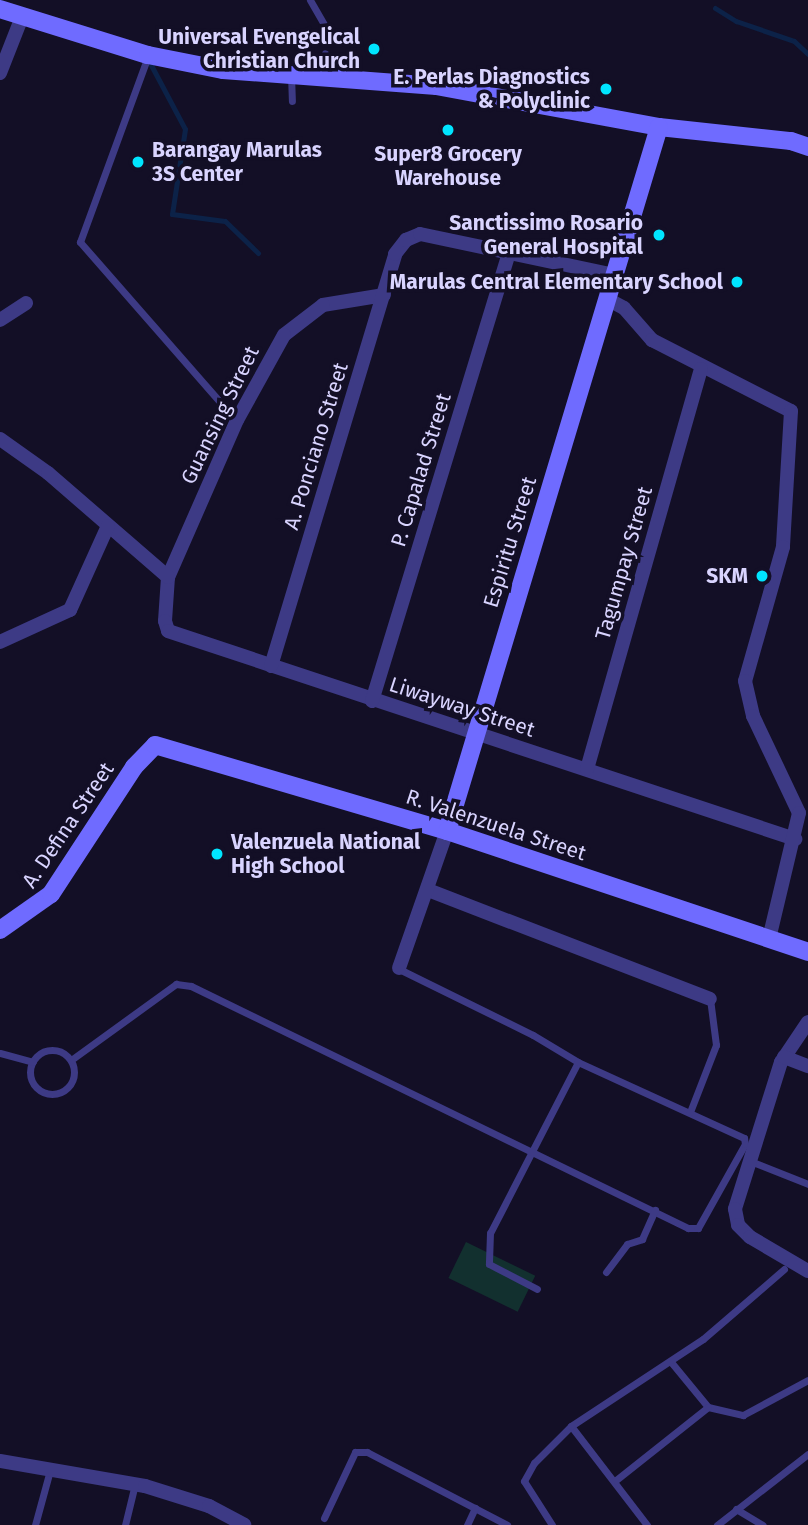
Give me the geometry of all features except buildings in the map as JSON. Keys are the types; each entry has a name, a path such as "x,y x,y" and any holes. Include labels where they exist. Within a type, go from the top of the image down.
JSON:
{"street":[{"path":"0,9 148,55 223,70 436,86 659,127 791,141 808,147"},
{"path":"0,73 22,17"},
{"name":"Espiritu Street","path":"399,968 447,831 659,127"},
{"name":"A. Ponciano Street","path":"271,666 395,254 406,240 420,234 509,252"},
{"path":"509,252 615,275"},
{"name":"P. Capalad Street","path":"372,701 509,252"},
{"name":"Guansing Street","path":"169,577 237,420 284,335 304,316 323,305 384,295"},
{"path":"609,300 624,308 652,340 701,369 791,411 783,547 745,681 759,732 799,813 795,839 769,939"},
{"path":"0,320 26,303"},
{"name":"Tagumpay Street","path":"587,769 701,369"},
{"path":"0,439 48,473 169,577"},
{"path":"0,642 70,610 108,526"},
{"name":"Liwayway Street","path":"169,577 164,621 168,631 372,701 795,839"},
{"name":"A. Defina Street","path":"0,930 41,905 145,752 155,745 169,746"},
{"name":"R. Valenzuela Street","path":"169,746 447,831 808,951"},
{"path":"428,890 710,999"},
{"path":"808,1022 784,1057 735,1209 738,1224 750,1237 808,1271"},
{"path":"784,1057 808,1066"},
{"path":"0,1461 135,1484 209,1506 244,1525"}],"lane":[{"path":"310,0 327,29"},
{"path":"321,76 325,53"},
{"path":"148,55 80,242 237,420"},
{"path":"291,75 292,101"},
{"path":"71,1060 176,984 191,986 536,1150 688,1228 698,1228 745,1144 733,1131 578,1062 399,968"},
{"path":"690,1112 716,1045 710,999"},
{"path":"0,1053 33,1062 51,1050 71,1060"},
{"path":"33,1062 34,1083 53,1094 72,1082 71,1060"},
{"path":"537,1289 493,1269 488,1247 490,1233 536,1150 578,1062"},
{"path":"750,1161 808,1184"},
{"path":"606,1272 627,1244 642,1239 655,1210"},
{"path":"552,1525 524,1477 571,1426 671,1362 784,1269"},
{"path":"671,1362 708,1407 743,1415 808,1380"},
{"path":"616,1480 708,1407"},
{"path":"571,1426 616,1480 647,1525"},
{"path":"324,1518 355,1452 382,1459 507,1525"},
{"path":"716,1525 808,1454"},
{"path":"35,1525 50,1469"},
{"path":"125,1525 135,1484"},
{"path":"467,1525 475,1508"},
{"path":"736,1509 763,1525"}],"green space":[{"path":"466,1242 535,1276 518,1312 448,1278"}],"waterway":[{"path":"715,8 736,21 794,41 808,54"},
{"path":"151,65 185,129 172,214 225,221 258,253"}],"place":[{"name":"Universal Evengelical Christian Church","path":"374,49"},
{"name":"E. Perlas Diagnostics & Polyclinic","path":"606,89"},
{"name":"Super8 Grocery Warehouse","path":"448,130"},
{"name":"Barangay Marulas 3S Center","path":"138,162"},
{"name":"Sanctissimo Rosario General Hospital","path":"659,235"},
{"name":"Marulas Central Elementary School","path":"737,282"},
{"name":"SKM","path":"762,576"},
{"name":"Valenzuela National High School","path":"217,854"}]}
